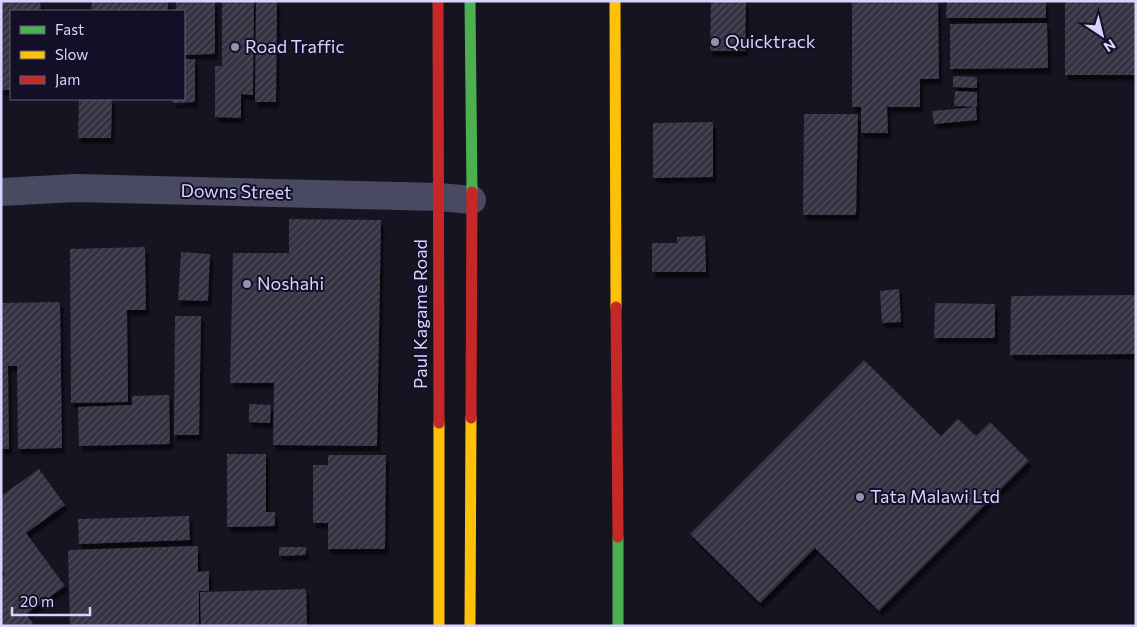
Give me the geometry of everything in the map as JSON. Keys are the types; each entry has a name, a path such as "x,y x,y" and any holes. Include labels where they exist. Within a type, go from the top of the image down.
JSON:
{"main road":[{"name":"Paul Kagame Road","path":"438,1 439,626"},
{"path":"470,1 472,200 470,626"},
{"path":"615,1 618,626"}],"street":[{"name":"Downs Street","path":"1,192 76,188 472,200"}],"building":[{"path":"1,1 40,1 41,10 10,10 10,90 1,90"},
{"path":"92,1 168,1 168,10 91,10"},
{"path":"176,1 215,1 215,54 185,55 185,10 176,10"},
{"path":"222,1 254,1 253,95 241,94 241,118 215,117 215,66 222,66"},
{"path":"256,1 277,1 276,102 255,102"},
{"path":"711,1 746,1 745,51 710,51"},
{"path":"852,1 938,1 939,79 920,79 920,107 887,107 888,133 861,133 861,107 852,107"},
{"path":"947,1 1046,1 1046,18 946,18"},
{"path":"1065,1 1136,1 1136,75 1065,75"},
{"path":"1047,23 1048,68 950,69 950,24"},
{"path":"185,59 195,59 195,102 173,103 172,100 185,100"},
{"path":"953,76 977,77 977,88 953,87"},
{"path":"955,91 977,92 977,107 954,106"},
{"path":"79,100 112,100 111,138 78,138"},
{"path":"976,107 977,120 934,124 932,111"},
{"path":"804,114 858,114 856,215 803,215"},
{"path":"713,122 713,177 653,178 653,123"},
{"path":"289,219 381,220 377,446 273,445 274,383 230,383 233,253 289,253"},
{"path":"705,236 706,272 652,272 652,243 677,243 677,237"},
{"path":"145,247 146,310 127,310 128,402 71,403 70,249"},
{"path":"181,252 210,254 208,301 178,300"},
{"path":"899,289 901,322 882,323 880,291"},
{"path":"1136,295 1136,354 1010,355 1011,296"},
{"path":"60,302 62,448 18,449 17,366 8,366 9,449 1,449 1,303"},
{"path":"935,303 995,304 995,338 934,338"},
{"path":"175,316 201,316 199,435 174,435"},
{"name":"Tata Malawi Ltd","path":"864,360 941,436 958,419 976,436 990,422 1029,461 879,611 815,548 760,603 690,534"},
{"path":"169,395 170,444 79,446 78,407 132,405 132,396"},
{"path":"249,404 271,405 270,423 249,422"},
{"path":"227,454 266,454 266,512 275,512 275,526 227,527"},
{"path":"328,455 386,455 385,549 328,549 328,523 313,523 313,465 328,465"},
{"path":"39,469 65,505 26,533 65,586 26,614 35,626 1,626 1,577 5,574 1,569 1,496"},
{"path":"189,516 190,540 79,544 78,519"},
{"path":"198,546 198,572 209,571 209,591 199,591 199,626 70,626 68,550"},
{"path":"279,547 306,547 306,555 279,556"},
{"path":"306,589 307,626 201,626 200,592"}],"traffic: fast":[{"path":"470,1 472,192"},
{"path":"618,537 618,626"}],"traffic: slow":[{"path":"615,1 616,307"},
{"path":"470,626 471,418"},
{"path":"439,423 439,626"}],"traffic: jam":[{"path":"438,1 439,423"},
{"path":"471,418 472,192"},
{"path":"616,307 618,537"}],"place":[{"name":"Quicktrack","path":"715,42"},
{"name":"Road Traffic","path":"235,47"},
{"name":"Noshahi","path":"247,284"},
{"name":"Tata Malawi Ltd","path":"860,497"}]}
